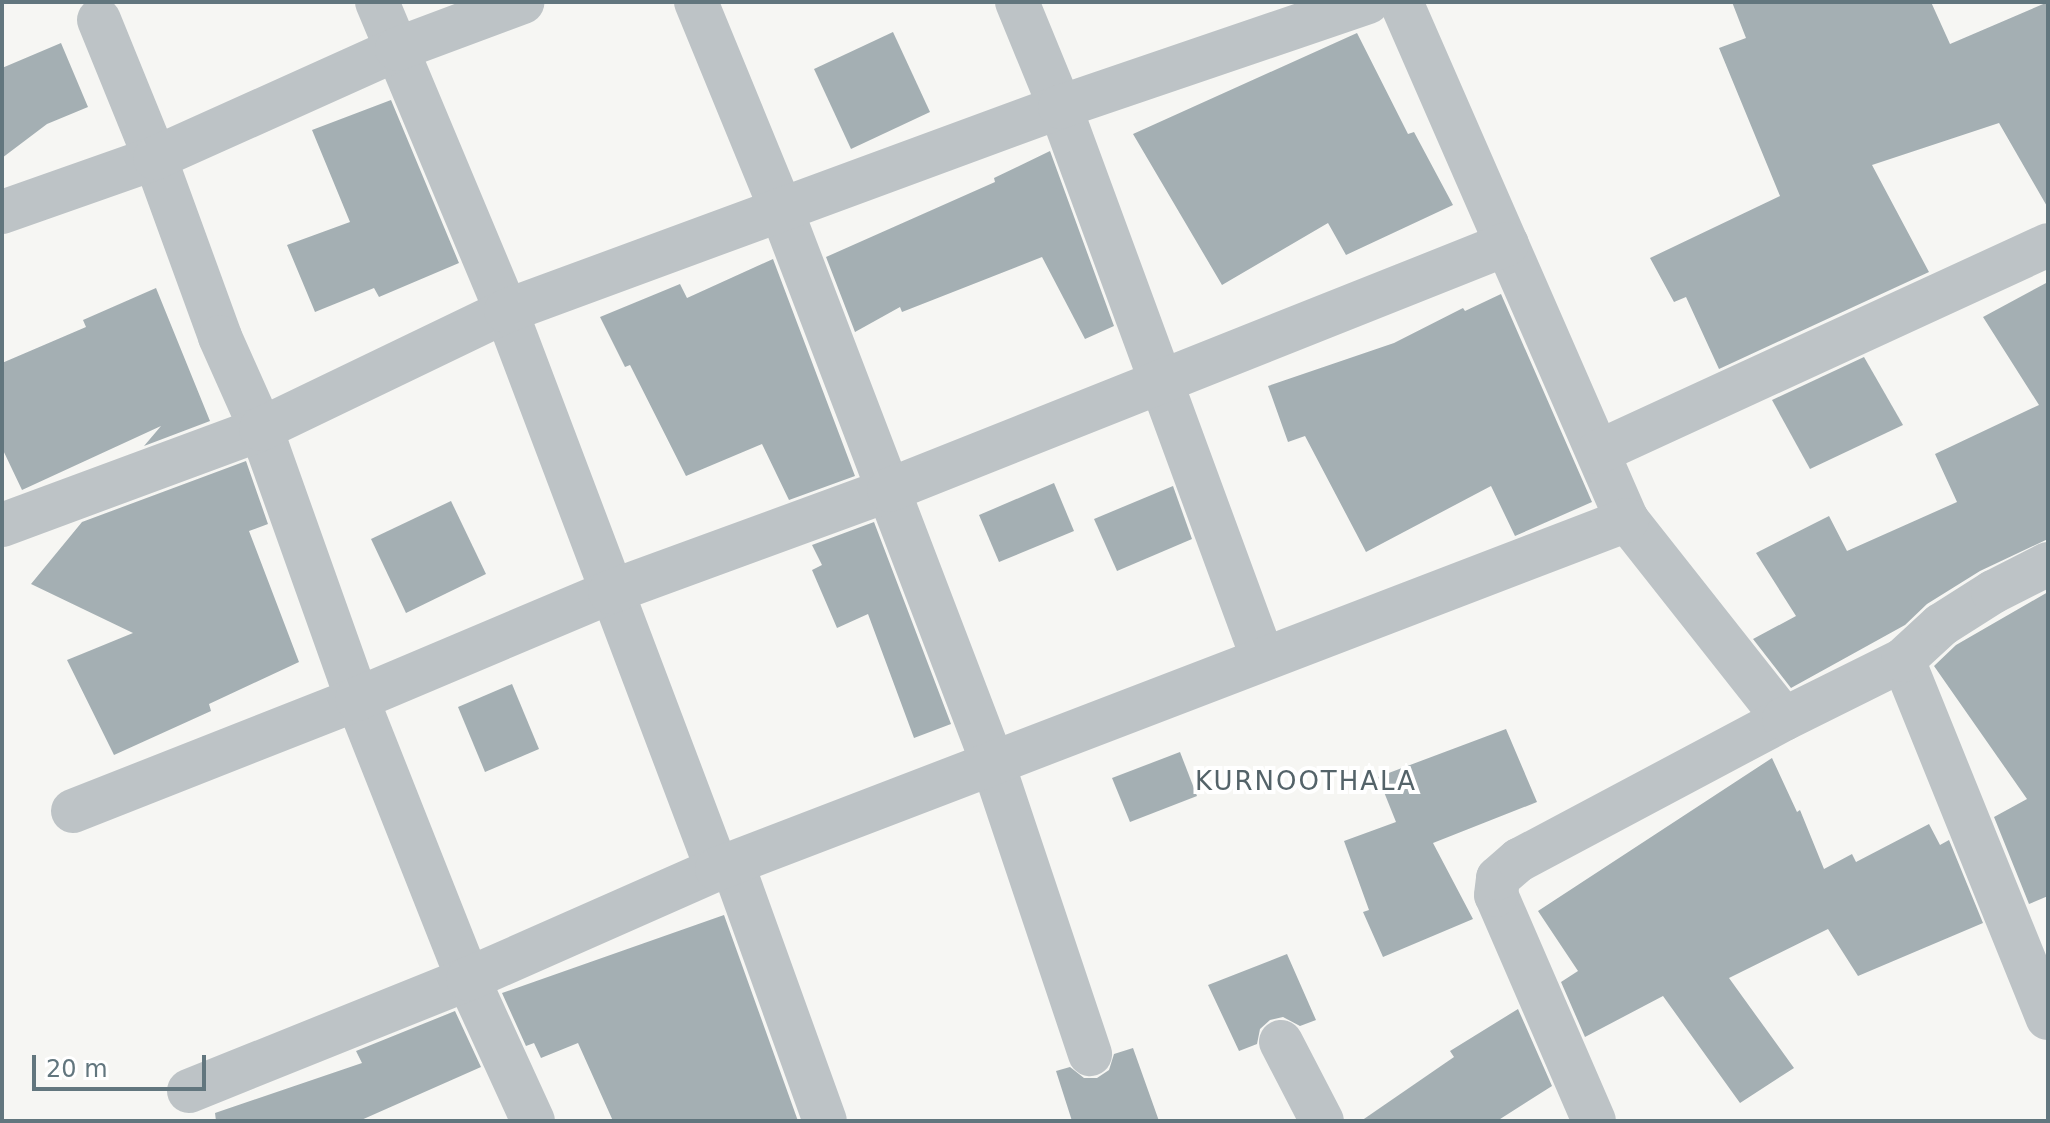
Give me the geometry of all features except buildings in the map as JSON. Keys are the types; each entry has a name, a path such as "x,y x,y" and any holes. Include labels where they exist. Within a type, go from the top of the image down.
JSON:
{"street":[{"path":"377,2 506,311 610,592 724,866 825,1121"},
{"path":"2,212 155,158 397,49 523,2"},
{"path":"696,2 782,212 993,764 1090,1054"},
{"path":"1017,2 1060,107 1263,659"},
{"path":"2,525 261,429 506,311 782,212 1060,107 1368,2"},
{"path":"1401,2 1627,520 1784,719"},
{"path":"99,20 155,158 220,337 261,429 357,699 468,979 533,1121"},
{"path":"73,811 357,699 610,592 889,490 1507,244"},
{"path":"1598,452 2048,245"},
{"path":"189,1091 468,979 724,866 1627,520"},
{"path":"1594,1121 1496,895 1498,878 1519,860 1784,719 1903,660 1941,625 1993,592 2048,564"},
{"path":"1903,660 2048,1018"},
{"path":"1281,1042 1322,1121"}],"district":[{"name":"KURNOOTHALA","path":"1306,782"}]}
